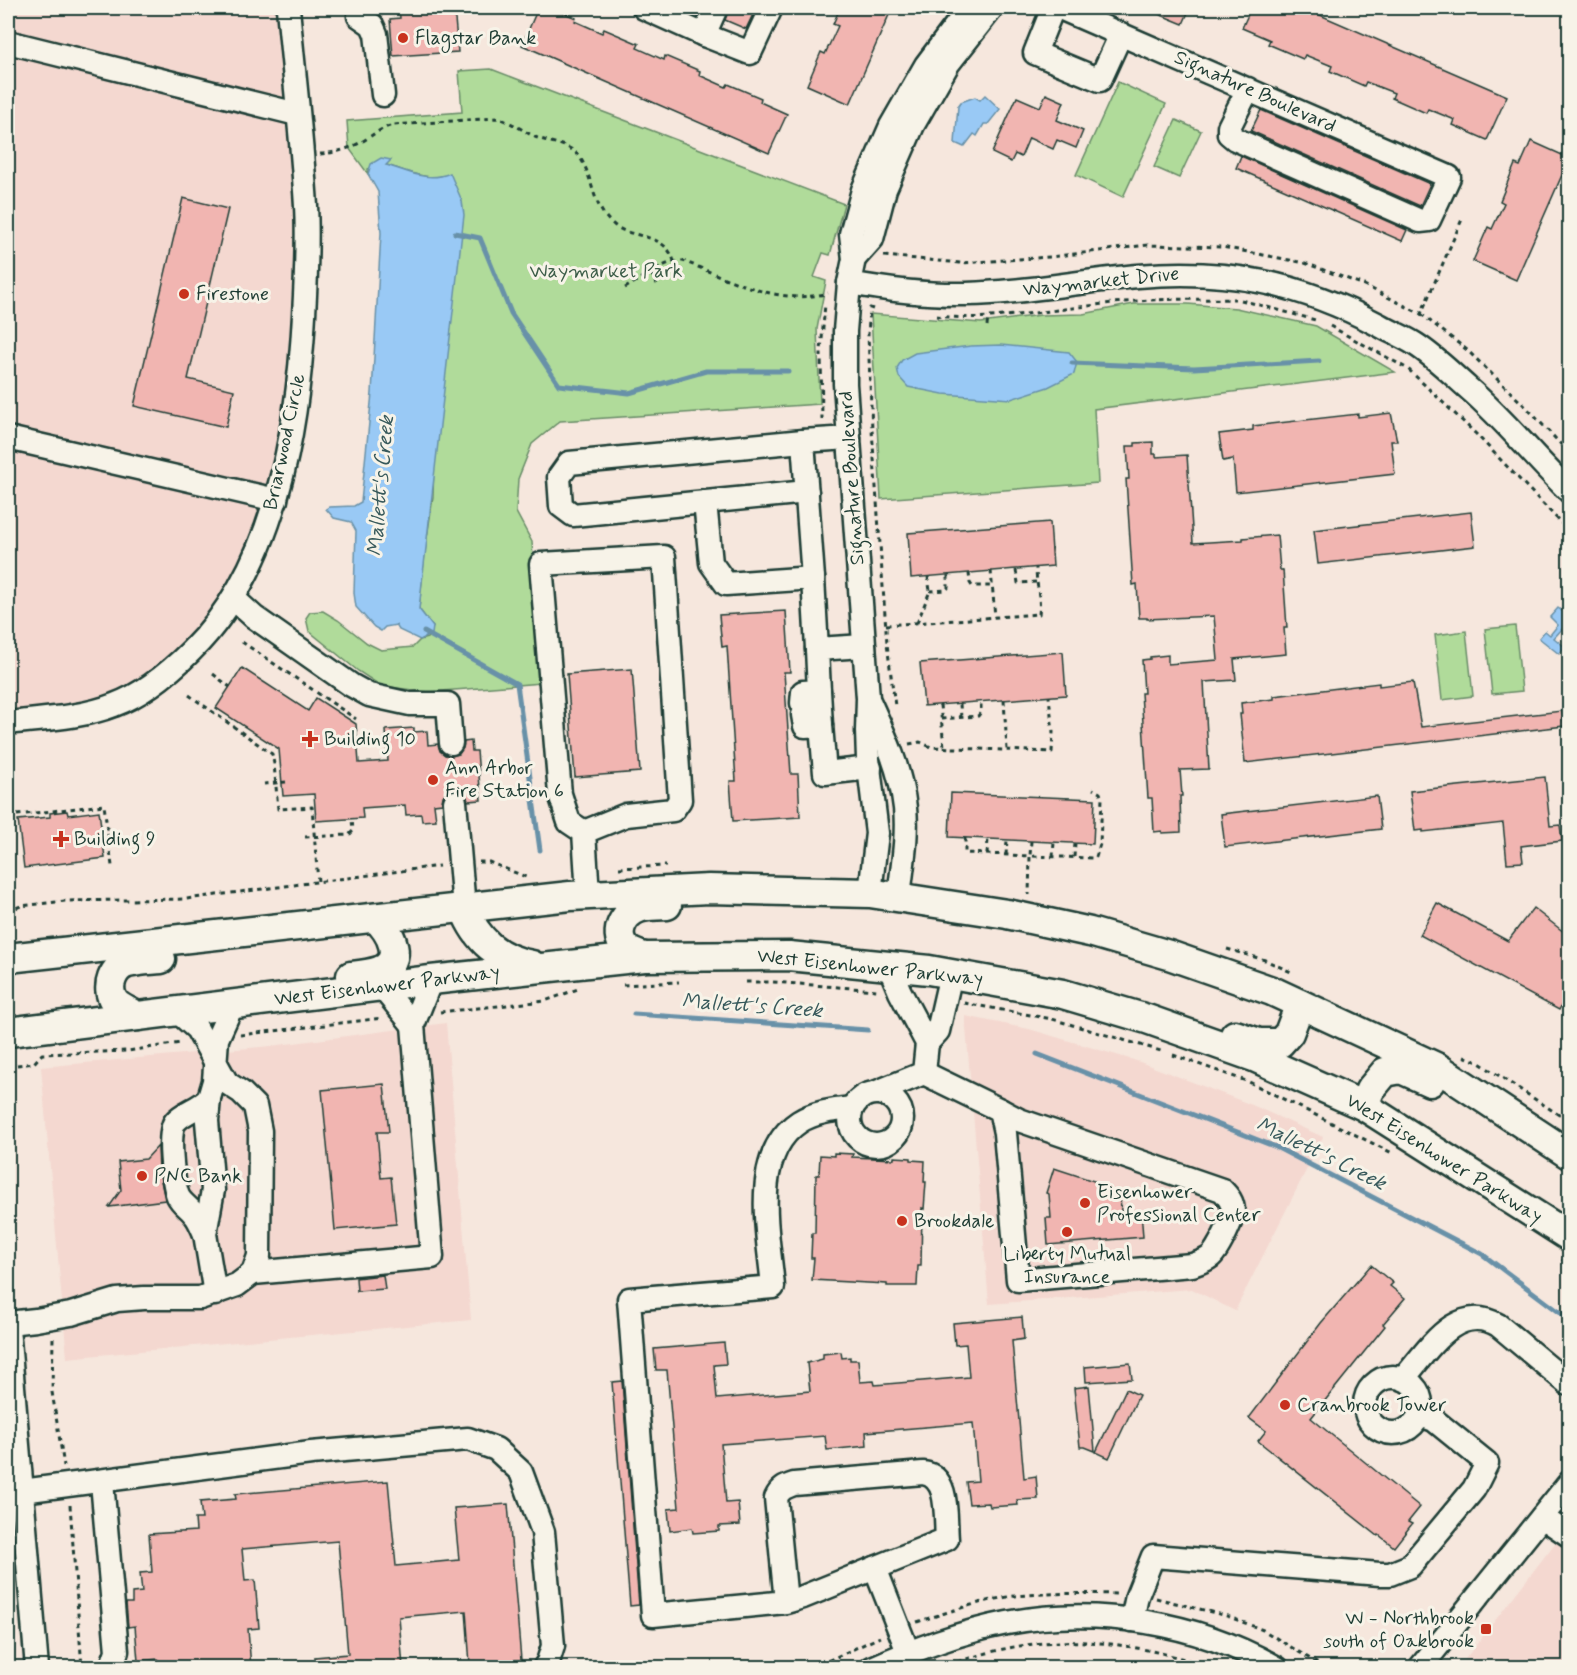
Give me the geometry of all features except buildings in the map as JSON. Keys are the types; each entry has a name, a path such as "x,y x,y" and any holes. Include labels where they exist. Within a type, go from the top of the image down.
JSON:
{"main road":[{"path":"8,958 464,908 587,884 858,892 899,897 1007,914 1090,932 1272,991 1438,1068 1569,1155"},
{"path":"644,957 628,950 619,935 621,924 627,915 637,909 649,906 705,904 810,906 858,892"},
{"path":"464,908 470,924 498,953 514,962 543,967"},
{"path":"178,1012 212,992 365,974 381,970 390,963 394,952 390,934 375,918"},
{"path":"137,1016 114,1001 110,991 111,978 118,968 128,963 295,944 346,920"},
{"name":"West Eisenhower Parkway","path":"8,1032 431,980 644,957 789,956 889,966 947,986 1063,994 1147,1019 1254,1057 1364,1106 1563,1246"},
{"path":"1063,994 1117,995 1259,1043 1269,1044 1284,1040 1300,1004"},
{"path":"1364,1106 1370,1090 1386,1072 1401,1069 1421,1077 1562,1163 1569,1165"}],"street":[{"name":"Briarwood Circle","path":"8,723 96,711 116,705 148,688 180,662 210,632 233,598 255,554 276,500 302,359 306,286 306,207 288,8"},
{"path":"704,35 716,8"},
{"path":"653,9 704,35 750,53 771,8"},
{"name":"Signature Boulevard","path":"854,259 851,234 863,190 891,126 926,65 969,8"},
{"name":"Signature Boulevard","path":"858,892 877,833 867,731 868,698 849,438 845,331 839,284 854,259 872,239 885,189 913,125 948,64 992,8"},
{"path":"1053,8 1035,53 1100,80 1121,34"},
{"name":"Signature Boulevard","path":"1074,10 1121,34 1248,89 1449,177 1429,220 1420,221 1235,139 1229,134 1229,127 1248,89"},
{"path":"359,16 372,25 376,34 383,95"},
{"path":"8,42 297,114"},
{"name":"Waymarket Drive","path":"839,284 925,294 967,294 1179,273 1257,279 1309,293 1351,310 1416,345 1468,388 1509,427 1569,492"},
{"path":"8,438 276,500"},
{"path":"807,492 573,515 561,506 559,477 569,463 849,438"},
{"path":"813,440 807,492 817,650 811,709 825,773 870,768"},
{"path":"705,502 711,563 726,584 813,578"},
{"path":"664,557 680,800 673,810 626,815 584,832 569,822 560,794 542,564 664,557"},
{"path":"233,598 254,617 351,685 369,695 410,704 448,704 451,743"},
{"path":"817,650 864,646"},
{"name":"Signature Boulevard","path":"868,698 892,756 901,785 905,810 899,897"},
{"path":"455,802 464,908"},
{"path":"584,832 587,884"},
{"path":"889,966 927,1043 924,1073"},
{"path":"8,1323 61,1316 117,1300 192,1299 215,1294 237,1285 253,1273 432,1257 413,1025 431,980"},
{"path":"381,986 413,1025"},
{"path":"927,1043 938,1031 947,986"},
{"path":"205,1234 213,1190 207,1121 209,1098 214,1081 217,1039 232,1006"},
{"path":"178,1012 196,1029 227,1083 241,1092 255,1106 260,1131 259,1256 253,1273"},
{"path":"877,1092 887,1094 896,1100 903,1119 901,1129 895,1138 886,1143 876,1145 866,1143 857,1137 851,1128 852,1108 858,1099 924,1073 1000,1110 1019,1120 1222,1190 1232,1202 1233,1210 1232,1218 1215,1251 1210,1257 1192,1264 1018,1280 1005,1133 1000,1110"},
{"path":"209,1098 203,1105 182,1115 173,1123 170,1137 178,1196 194,1214 205,1234 215,1294"},
{"path":"786,1602 776,1498 785,1487 794,1484 923,1473 931,1474 938,1480 942,1490 946,1539 786,1602 653,1615 629,1299 773,1287 766,1195 766,1174 772,1157 789,1130 799,1121 816,1114 852,1108"},
{"path":"1403,1379 1448,1328 1457,1322 1478,1318 1498,1325 1569,1386"},
{"path":"8,1328 37,1668"},
{"path":"1392,1377 1403,1379 1419,1394 1421,1404 1419,1415 1414,1424 1405,1430 1394,1433 1384,1431 1374,1425 1368,1417 1367,1395 1373,1386 1382,1380 1392,1377"},
{"path":"1132,1620 1137,1596 1153,1556 1380,1574 1390,1574 1410,1566 1474,1488 1487,1463 1434,1420 1419,1415"},
{"path":"22,1491 311,1454 468,1439 496,1449 521,1472 543,1532 553,1646 544,1668"},
{"path":"102,1482 117,1651 111,1668"},
{"path":"1420,1668 1569,1482"},
{"path":"1542,1516 1569,1536"},
{"path":"875,1568 908,1652"},
{"path":"872,1668 908,1652 968,1632 1008,1623 1062,1617 1097,1617 1132,1620 1181,1629 1231,1645 1277,1668"}],"path":[{"path":"301,155 344,150 364,141 381,128 393,124 483,117 509,121 533,136 572,150 581,161 596,200 607,218 624,231 650,237 660,243 672,254 674,261"},
{"path":"626,288 674,261 683,261 766,293 783,297 817,296 827,293 839,284"},
{"path":"651,273 657,284"},
{"path":"813,440 827,293 839,284"},
{"path":"934,315 956,318 988,317 1139,300 1237,299 1323,322 1408,369 1476,434 1569,532"},
{"path":"881,310 870,308 868,334 886,625 894,703 898,713"},
{"path":"1421,314 1467,350 1526,407 1569,454"},
{"path":"987,326 988,317"},
{"path":"886,625 1039,614 1040,595 1036,582 1036,568"},
{"path":"1016,570 1018,583 1036,582"},
{"path":"991,571 995,617"},
{"path":"969,573 969,583 972,586 992,586"},
{"path":"930,591 946,590 948,575"},
{"path":"917,623 930,591 928,577"},
{"path":"242,642 356,720"},
{"path":"213,674 230,687"},
{"path":"189,695 272,754 278,809 312,807 318,882"},
{"path":"913,753 909,744 920,742 932,747 1052,752 1053,732 1049,697"},
{"path":"1004,700 1007,750"},
{"path":"941,719 978,716 981,712 981,702"},
{"path":"960,704 961,718"},
{"path":"940,705 944,747"},
{"path":"264,784 286,782"},
{"path":"965,838 965,853 1093,858 1099,853 1102,798 1100,793 1093,789"},
{"path":"8,816 104,805 112,866"},
{"path":"58,810 59,816"},
{"path":"305,837 349,835 353,831 352,819"},
{"path":"987,854 988,839"},
{"path":"1006,855 1007,840"},
{"path":"1029,895 1031,841"},
{"path":"1053,857 1054,842"},
{"path":"1074,857 1075,843"},
{"path":"8,912 21,906 65,901 186,899 460,863 489,862 529,879"},
{"path":"587,884 641,866 674,866"},
{"path":"619,985 688,981"},
{"path":"741,982 773,982 900,992"},
{"path":"947,986 1161,1051"},
{"path":"436,1013 545,1001 585,987"},
{"path":"239,1036 385,1018"},
{"path":"8,1066 34,1063 42,1054 128,1051 182,1042"},
{"path":"1172,1055 1249,1083 1398,1157"},
{"path":"1563,1246 1569,1266"},
{"path":"1158,1598 1227,1616 1263,1630 1325,1668"},
{"path":"812,1668 879,1638"},
{"path":"941,1668 969,1657 1011,1647 1049,1642 1088,1641 1154,1650 1214,1668"}],"shaded area":[{"path":"8,8 288,8 306,207 289,439 233,598 148,688 8,723"},
{"path":"965,1016 1029,1029 1140,1062 1252,1105 1323,1137 1235,1311 1192,1289 989,1304"},
{"path":"446,1023 471,1320 67,1358 41,1067 271,1046"},
{"path":"1569,1525 1569,1667 1459,1667"}],"green space":[{"name":"Waymarket Park","path":"491,69 844,204 830,255 823,253 814,277 826,281 817,329 820,404 560,421 532,444 518,479 516,512 532,542 541,683 429,692 381,686 358,671 309,631 306,618 310,612 323,611 367,643 381,650 413,647 420,640 427,638 433,627 419,609 433,497 442,177 420,175 386,165 390,160 368,169 368,174 349,148 347,121 462,112 459,71"},
{"path":"1118,82 1166,104 1123,197 1076,175"},
{"path":"1176,120 1201,131 1179,178 1154,167"},
{"path":"1134,304 1188,304 1236,308 1316,326 1395,372 1094,409 1098,483 881,499 871,314 981,323 1041,315 1083,314"},
{"path":"1515,626 1522,691 1492,694 1485,629"},
{"path":"1466,631 1473,696 1442,700 1435,635"}],"water":[{"path":"985,95 1000,109 988,124 984,124 977,136 974,134 964,147 955,143 958,106 961,102 975,97 980,100"},
{"path":"381,158 391,160 386,165 418,175 433,177 450,173 462,201 464,215 419,609 433,627 432,634 420,640 399,630 396,625 385,627 381,631 374,627 356,607 354,593 356,531 351,522 334,518 326,509 354,506 361,502 372,393 381,233 378,192 368,174 371,164"},
{"path":"1001,345 1069,352 1077,362 1074,374 1048,387 1011,399 943,394 908,387 899,377 897,368 902,360 915,353"},
{"path":"1558,608 1570,617 1569,633 1563,628 1554,638 1565,647 1559,654 1539,638 1545,631 1550,635 1558,625 1550,617"}],"waterway":[{"path":"455,233 480,238 511,313 559,385 629,393 706,371 788,371"},
{"path":"1072,363 1194,368 1319,361"},
{"name":"Mallett's Creek","path":"424,632 517,684 540,850"},
{"name":"Mallett's Creek","path":"634,1014 868,1030"},
{"name":"Mallett's Creek","path":"1037,1054 1276,1147 1482,1254 1570,1320"}],"place":[{"name":"Flagstar Bank","path":"403,38"},
{"name":"Firestone","path":"184,294"},
{"name":"Building 10","path":"310,739"},
{"name":"Ann Arbor Fire Station 6","path":"433,780"},
{"name":"Building 9","path":"61,839"},
{"name":"PNC Bank","path":"142,1176"},
{"name":"Eisenhower Professional Center","path":"1085,1203"},
{"name":"Brookdale","path":"902,1221"},
{"name":"Liberty Mutual Insurance","path":"1067,1232"},
{"name":"Cranbrook Tower","path":"1285,1405"},
{"name":"W - Northbrook south of Oakbrook","path":"1486,1629"}]}
